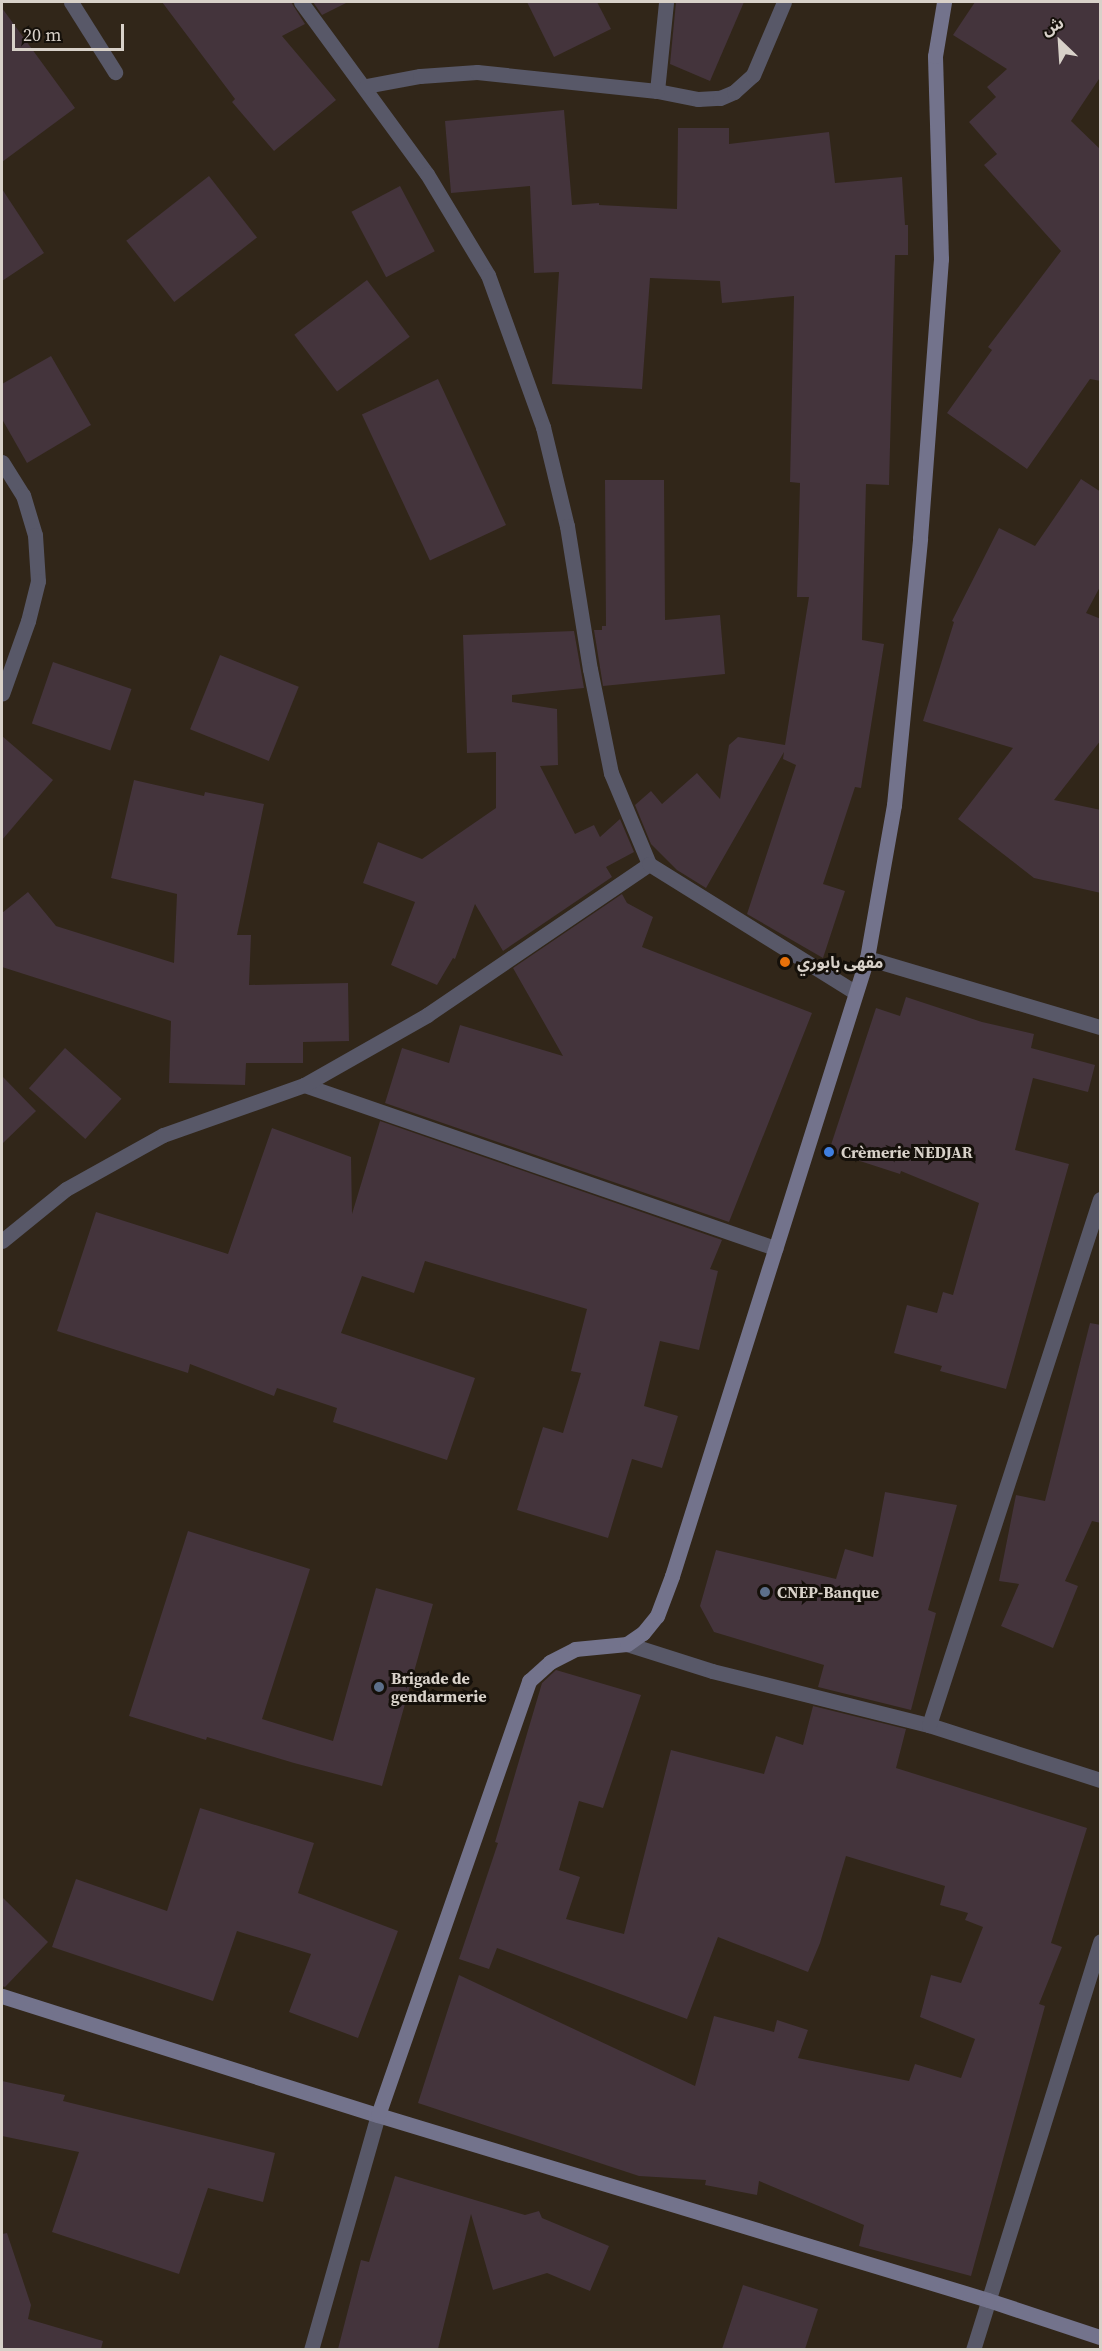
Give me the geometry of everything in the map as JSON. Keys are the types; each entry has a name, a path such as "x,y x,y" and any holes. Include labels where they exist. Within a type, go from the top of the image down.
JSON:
{"main road":[{"path":"378,2115 529,1681 550,1662 575,1649 627,1644 643,1633 657,1616 672,1576 867,958 894,805 920,538 941,259 935,56 945,2"},
{"path":"2,1995 378,2115 988,2300 1101,2337"}],"street":[{"path":"71,2 115,72"},
{"path":"301,2 366,86 428,174 492,286 543,427 567,526 590,669 611,773 650,864 855,992"},
{"path":"657,91 666,2"},
{"path":"366,86 420,76 477,72 657,91 698,99 720,98 734,92 753,75 784,2"},
{"path":"2,464 23,495 35,535 38,581 28,621 2,694"},
{"path":"2,1241 66,1189 163,1135 304,1085 427,1014 650,864"},
{"path":"867,958 1101,1027"},
{"path":"304,1085 776,1248"},
{"path":"929,1725 1101,1199"},
{"path":"627,1644 712,1671 929,1725 1101,1780"},
{"path":"973,2349 1101,1941"},
{"path":"311,2349 378,2115"}],"building":[{"path":"162,2 291,2 305,24 282,36 336,100 274,151 232,102 235,99"},
{"path":"313,2 348,2 322,15"},
{"path":"527,2 597,2 611,29 554,57"},
{"path":"676,2 744,2 710,81 670,64"},
{"path":"975,2 1101,2 1101,76 1071,121 1101,150 1101,381 1090,379 1027,469 947,413 992,350 988,347 1061,251 984,165 997,154 969,122 996,97 987,87 1007,69 953,35"},
{"path":"2,8 75,108 2,162"},
{"path":"564,110 572,205 599,203 599,205 677,209 678,128 729,128 729,144 829,132 835,183 902,177 905,225 908,225 908,255 895,255 889,485 866,484 862,640 884,644 861,788 855,787 823,884 845,891 823,958 747,914 796,765 783,759 784,752 706,888 677,870 651,844 635,805 651,791 662,804 697,773 720,799 729,745 738,737 785,745 809,597 797,597 800,483 790,482 794,296 722,303 720,281 650,278 642,389 552,384 559,272 534,273 530,186 451,193 445,121"},
{"path":"209,176 257,237 174,302 126,241"},
{"path":"400,186 435,251 386,277 351,212"},
{"path":"2,189 44,253 2,281"},
{"path":"367,280 410,337 337,391 294,335"},
{"path":"51,356 91,425 27,463 2,419 2,384"},
{"path":"438,379 506,525 430,560 362,414"},
{"path":"1081,479 1101,492 1101,585 1086,613 1101,619 1101,740 1054,800 1101,810 1101,893 1034,878 958,819 1013,748 923,721 954,622 952,621 999,528 1035,546"},
{"path":"605,480 664,480 665,620 720,615 725,674 603,686 594,630 602,630 602,626 606,626"},
{"path":"574,631 584,688 512,695 512,702 557,709 558,765 540,766 575,834 594,825 600,837 620,819 634,852 606,867 612,877 503,951 475,904 455,959 453,958 437,985 391,965 415,902 363,883 378,842 422,859 496,808 496,752 467,753 463,635"},
{"path":"220,655 299,687 269,761 190,729"},
{"path":"53,662 131,689 110,750 32,723"},
{"path":"2,736 53,780 2,840"},
{"path":"134,780 204,796 205,792 264,804 237,935 251,935 249,985 348,983 349,1041 303,1042 303,1063 246,1063 245,1085 169,1083 171,1021 2,967 2,913 28,892 56,926 174,963 177,894 111,878"},
{"path":"622,894 627,903 653,917 642,947 812,1013 729,1222 385,1103 402,1048 449,1063 460,1025 563,1056 513,968"},
{"path":"906,997 982,1022 1034,1034 1031,1048 1095,1065 1088,1092 1033,1078 1015,1150 1069,1164 1006,1389 940,1371 942,1366 894,1353 907,1305 937,1313 943,1292 953,1295 979,1203 901,1171 900,1174 829,1151 876,1008 900,1016"},
{"path":"65,1048 121,1099 85,1139 29,1088"},
{"path":"2,1076 36,1111 2,1144"},
{"path":"380,1121 722,1240 710,1269 718,1271 699,1350 660,1341 644,1406 678,1416 662,1468 632,1459 608,1538 517,1510 543,1427 563,1433 581,1373 571,1371 587,1309 425,1261 414,1293 362,1276 341,1333 475,1378 447,1460 333,1422 337,1408 277,1388 274,1396 190,1364 188,1373 57,1331 96,1212 228,1254 272,1128 351,1157 352,1214"},
{"path":"1090,1323 1101,1325 1101,1523 1092,1521 1065,1581 1078,1586 1053,1648 1001,1626 1019,1584 999,1581 1016,1495 1045,1501"},
{"path":"885,1492 957,1505 928,1610 936,1613 911,1710 818,1687 824,1665 714,1632 700,1606 716,1550 836,1579 845,1549 873,1557"},
{"path":"188,1531 310,1569 262,1719 333,1741 376,1588 433,1604 382,1786 207,1737 206,1740 129,1716"},
{"path":"556,1670 641,1695 603,1808 579,1801 559,1870 580,1877 566,1919 624,1934 671,1750 764,1774 776,1736 803,1745 813,1706 906,1729 896,1768 1087,1828 1051,1943 1062,1947 1039,2004 1045,2006 971,2276 859,2246 864,2225 759,2181 757,2195 705,2185 706,2180 639,2176 418,2103 459,1975 695,2086 714,2016 774,2032 777,2020 808,2030 798,2058 909,2081 915,2064 961,2078 975,2039 920,2017 931,1975 961,1983 983,1927 965,1920 968,1913 940,1905 945,1886 846,1856 820,1943 808,1972 718,1937 687,2019 497,1948 489,1969 459,1959 498,1843 495,1842 542,1683"},
{"path":"200,1808 314,1843 298,1893 398,1931 358,2038 289,2012 311,1954 237,1931 213,2001 52,1947 76,1879 167,1911"},
{"path":"2,1897 48,1942 5,1987 2,1986"},
{"path":"2,2081 65,2095 63,2101 275,2153 263,2202 208,2188 179,2274 52,2232 79,2152 2,2136"},
{"path":"395,2176 525,2215 539,2211 542,2218 609,2246 590,2291 547,2273 493,2290 471,2214 438,2349 338,2349 361,2260 369,2262"},
{"path":"7,2233 31,2305 28,2319 103,2341 101,2349 2,2349 2,2234"},
{"path":"743,2285 818,2309 805,2349 722,2349"}],"place":[{"name":"مقهى بابوري","path":"785,962"},
{"name":"Crèmerie NEDJAR","path":"829,1152"},
{"name":"CNEP-Banque","path":"765,1592"},
{"name":"Brigade de gendarmerie","path":"379,1687"}]}
